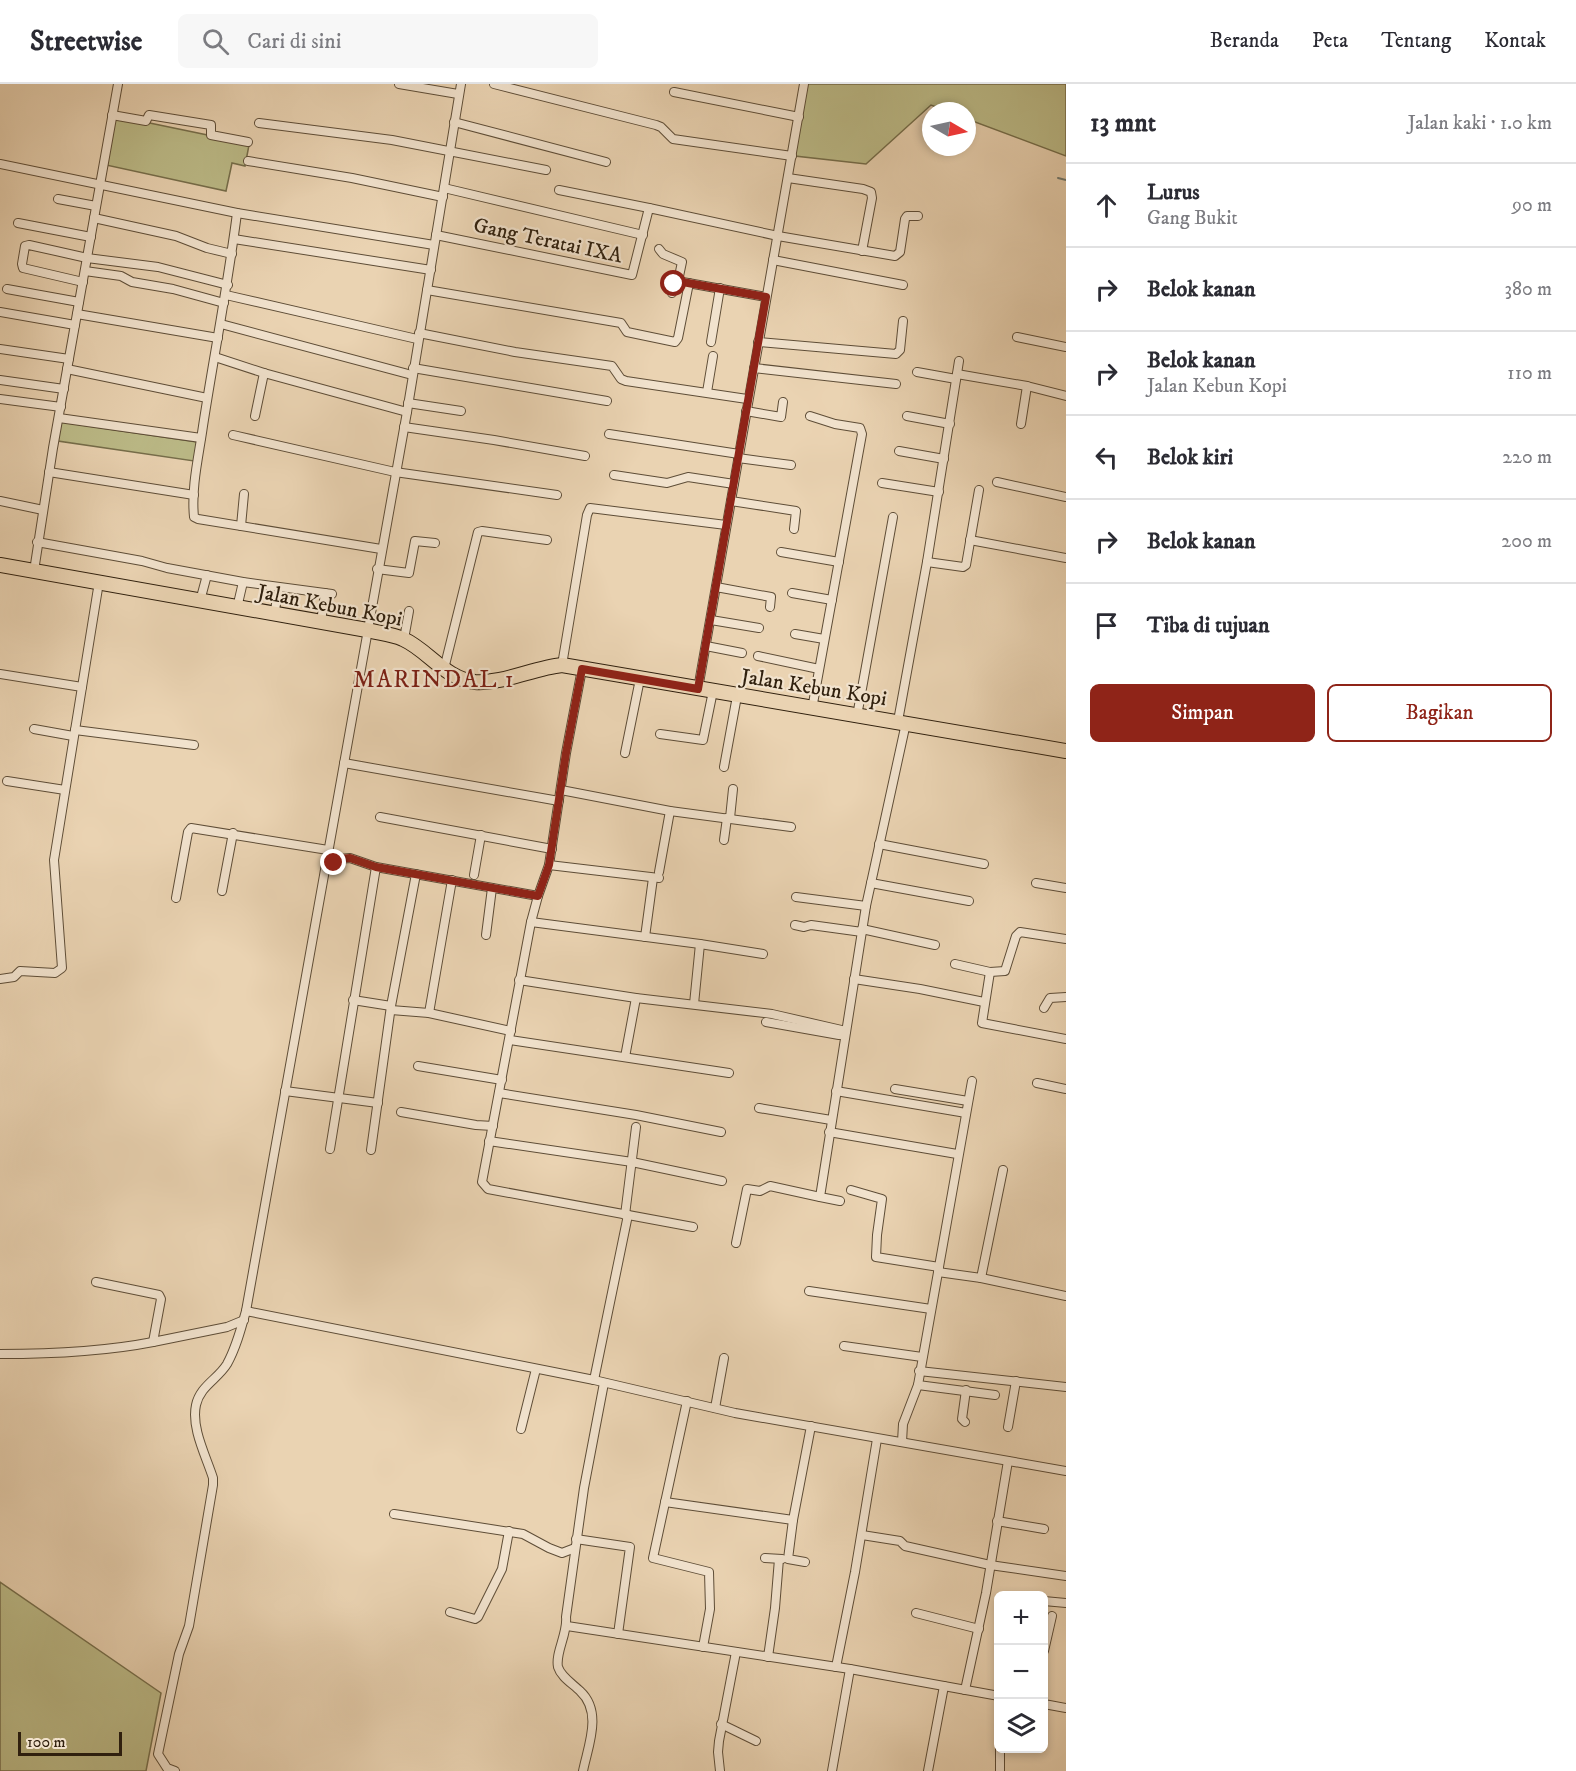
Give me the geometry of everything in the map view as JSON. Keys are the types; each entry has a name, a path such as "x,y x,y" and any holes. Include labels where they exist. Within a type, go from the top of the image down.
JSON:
{"main road":[{"name":"Jalan Kebun Kopi","path":"0,565 367,630 404,639 444,669 472,682 488,682 561,665 1066,751"}],"street":[{"path":"34,571 49,472 118,84"},
{"path":"399,84 458,94"},
{"path":"175,1771 167,1768 158,1754 179,1654 189,1626 213,1485 213,1478 195,1422 196,1405 201,1391 226,1366 234,1350 245,1315 404,428 461,84"},
{"path":"494,84 656,125 673,139 792,156"},
{"path":"698,689 804,84"},
{"path":"674,92 799,117"},
{"path":"112,115 146,121 149,115 210,125 211,135 248,142"},
{"path":"259,123 392,140 546,170"},
{"path":"454,123 606,162"},
{"path":"248,161 443,192 643,235"},
{"path":"0,164 237,213 435,240"},
{"path":"788,178 871,192 872,198 862,251"},
{"path":"559,190 778,236 898,255 905,219 907,216 918,216"},
{"path":"58,199 96,206"},
{"name":"Gang Teratai IXA","path":"435,240 632,275 649,208"},
{"path":"237,213 228,285 201,438 194,495 196,519 381,549"},
{"path":"94,218 176,236 207,248 232,254"},
{"path":"18,223 91,237"},
{"path":"234,238 431,270"},
{"path":"83,282 25,269 22,261 25,246 87,258 158,267 228,285"},
{"path":"659,249 663,254 682,262 672,293"},
{"path":"773,260 903,285"},
{"path":"85,272 113,274 132,282 418,336 612,366 623,380 747,399"},
{"path":"676,282 766,297"},
{"path":"427,290 621,323 627,332 675,342 678,338 689,283"},
{"path":"711,342 720,288"},
{"path":"7,289 79,302"},
{"path":"0,312 75,325"},
{"path":"77,314 218,338"},
{"path":"758,342 896,354 900,350 903,321"},
{"path":"221,324 412,372 607,401"},
{"path":"1017,338 1066,347"},
{"path":"0,349 69,359"},
{"path":"706,392 713,356"},
{"path":"215,357 264,373 407,407 461,411"},
{"path":"820,1197 866,906 902,722 959,361"},
{"path":"754,368 896,384"},
{"path":"67,369 207,398"},
{"path":"917,372 1027,386 1066,396"},
{"path":"255,416 264,373"},
{"path":"0,380 64,389"},
{"path":"1021,424 1027,386"},
{"path":"0,399 61,407"},
{"path":"746,411 781,417 783,402"},
{"path":"810,416 835,424 860,428 862,434 812,709"},
{"path":"907,416 950,424"},
{"path":"59,418 201,438"},
{"path":"404,428 494,440 585,456"},
{"path":"609,434 791,465"},
{"path":"233,435 395,472 557,495"},
{"path":"899,451 944,459"},
{"path":"49,472 194,495"},
{"path":"614,475 667,483 688,477 734,484"},
{"path":"997,482 1066,497"},
{"path":"882,483 939,492"},
{"path":"927,562 963,567 967,563 979,490"},
{"path":"241,526 244,494"},
{"path":"0,501 43,510"},
{"path":"731,501 796,511 794,529"},
{"path":"561,665 590,508 726,525"},
{"path":"857,716 893,517"},
{"path":"444,669 478,532 547,540"},
{"path":"970,540 1066,558"},
{"path":"377,569 409,573 415,541 435,543"},
{"path":"37,542 243,582 328,593 321,622"},
{"path":"781,552 839,562"},
{"path":"200,601 207,575"},
{"path":"0,980 14,976 20,971 55,973 62,968 54,860 99,582"},
{"path":"237,608 243,582"},
{"path":"716,587 771,597 770,608"},
{"path":"274,615 279,588"},
{"path":"792,593 832,600"},
{"path":"404,639 409,611"},
{"path":"711,620 759,628"},
{"path":"795,634 824,639"},
{"path":"706,646 742,653"},
{"path":"758,656 819,669"},
{"path":"582,669 549,865 531,922 482,1182 488,1189 693,1227"},
{"path":"0,674 82,687"},
{"path":"625,753 640,679"},
{"path":"660,734 703,740 713,692"},
{"path":"724,767 737,696"},
{"path":"34,729 194,746"},
{"path":"344,763 559,801"},
{"path":"7,782 65,790"},
{"path":"724,840 733,789"},
{"path":"561,790 670,811 791,827"},
{"path":"645,938 670,811"},
{"path":"380,817 552,849"},
{"path":"176,898 189,828 233,833 328,850"},
{"path":"222,891 233,833"},
{"path":"474,875 481,835"},
{"path":"879,844 984,864"},
{"path":"334,863 339,859 350,858 376,867 538,896"},
{"path":"549,865 657,876"},
{"path":"330,1149 376,867"},
{"path":"371,1150 391,1008 416,874"},
{"path":"429,1013 452,880"},
{"path":"1036,883 1066,888"},
{"path":"871,884 969,901"},
{"path":"486,935 492,888"},
{"path":"796,897 866,906"},
{"path":"531,922 763,954"},
{"path":"795,925 804,927 811,924 862,931 935,945"},
{"path":"955,964 990,972 1005,971 1016,936 1020,932 1066,939"},
{"path":"694,1004 700,944"},
{"path":"990,972 982,1023 1066,1039"},
{"path":"854,979 984,1002"},
{"path":"519,980 636,998 772,1014 845,1033"},
{"path":"1044,1008 1050,998 1066,997"},
{"path":"625,1057 636,998"},
{"path":"353,1000 429,1013 510,1036 729,1073"},
{"path":"766,1022 845,1033"},
{"path":"418,1065 502,1080"},
{"path":"902,1442 903,1424 918,1385 957,1154 972,1081"},
{"path":"1037,1083 1066,1089"},
{"path":"895,1089 968,1101"},
{"path":"285,1091 378,1103"},
{"path":"836,1091 966,1113"},
{"path":"500,1093 636,1115 721,1132"},
{"path":"759,1108 831,1120"},
{"path":"401,1112 493,1126"},
{"path":"594,1380 627,1215 636,1126"},
{"path":"829,1132 957,1154"},
{"path":"489,1141 632,1162 722,1181"},
{"path":"981,1278 1003,1170"},
{"path":"736,1243 747,1190 760,1191 770,1186 840,1201"},
{"path":"851,1190 882,1199 876,1257 1066,1296"},
{"path":"96,1282 157,1294 161,1297 153,1342"},
{"path":"809,1291 931,1309"},
{"path":"0,1354 55,1354 153,1342 227,1327 245,1315 594,1380 714,1408 877,1439 1066,1471"},
{"path":"844,1347 922,1357"},
{"path":"714,1408 724,1358"},
{"path":"521,1429 536,1369"},
{"path":"919,1371 1066,1387"},
{"path":"1008,1427 1016,1381"},
{"path":"584,1771 592,1731 590,1704 583,1694 567,1680 558,1667 558,1660 567,1626 567,1604 584,1488 604,1383"},
{"path":"918,1385 994,1395"},
{"path":"964,1422 962,1419 966,1390"},
{"path":"687,1401 653,1558 706,1570 711,1574 710,1609 703,1647"},
{"path":"768,1657 784,1559 794,1520 811,1426"},
{"path":"836,1667 862,1535 877,1439"},
{"path":"965,1690 1008,1461"},
{"path":"665,1502 794,1520"},
{"path":"394,1514 523,1534 549,1548 562,1552 576,1544 630,1547 618,1634"},
{"path":"997,1521 1044,1529"},
{"path":"450,1612 467,1618 478,1617 502,1569 509,1531"},
{"path":"862,1535 900,1541 905,1546 990,1565 1066,1576"},
{"path":"765,1558 805,1562"},
{"path":"1048,1602 1066,1604"},
{"path":"916,1614 978,1629"},
{"path":"1046,1645 1053,1616"},
{"path":"567,1626 850,1669 994,1695"},
{"path":"720,1771 718,1752 721,1724 736,1652"},
{"path":"832,1771 850,1669"},
{"path":"928,1771 944,1686"},
{"path":"1048,1705 1066,1708"},
{"path":"721,1724 756,1741"},
{"path":"1000,1753 1000,1771"}],"shaded area":[{"path":"807,84 1066,84 1066,156 976,122 976,102 922,102 922,113 866,164 795,156"},
{"path":"116,116 246,143 249,145 245,166 232,163 226,191 106,165"},
{"path":"61,422 197,442 194,461 58,441"},
{"path":"0,1582 161,1693 146,1771 0,1771"}],"waterway":[{"path":"1058,178 1066,180"}],"district":[{"name":"MARINDAL 1","path":"434,679"}],"route":[{"path":"334,863 339,859 350,858 376,867 538,896 549,865 566,753 582,669 698,689 766,297 677,281 674,284"}]}
